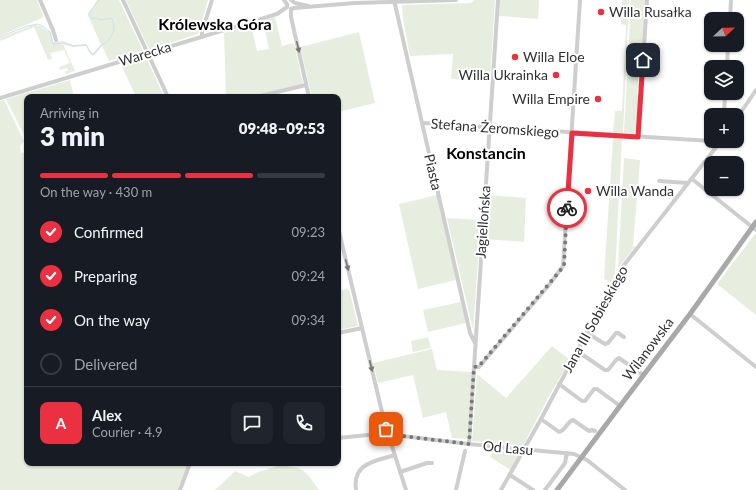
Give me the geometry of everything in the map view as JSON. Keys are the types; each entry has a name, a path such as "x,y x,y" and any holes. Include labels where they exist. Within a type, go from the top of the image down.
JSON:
{"main road":[{"name":"Wilanowska","path":"558,490 754,228 756,222"}],"street":[{"path":"40,0 56,40"},
{"path":"123,0 167,94"},
{"path":"202,37 202,32 212,0"},
{"path":"308,94 291,17 290,4 314,6 395,1 456,0"},
{"name":"Jagiellońska","path":"469,444 498,0"},
{"path":"474,367 479,366 564,266 580,0"},
{"path":"638,137 647,0"},
{"path":"730,12 731,0"},
{"name":"Piasta","path":"395,1 470,333 475,343"},
{"name":"Warecka","path":"0,98 277,14 290,4"},
{"path":"268,94 306,85"},
{"path":"744,108 756,90"},
{"name":"Stefana Żeromskiego","path":"422,123 704,141"},
{"name":"Jana III Sobieskiego","path":"502,490 617,276 716,148"},
{"path":"692,179 754,228"},
{"path":"658,181 688,183"},
{"path":"341,240 387,433 406,490"},
{"path":"690,314 756,367"},
{"path":"341,332 362,328"},
{"path":"587,332 605,344 608,343 616,333 624,337"},
{"path":"578,350 605,370 608,370 618,358 643,375"},
{"path":"559,384 582,401 585,401 594,389 597,389 620,406"},
{"path":"541,419 559,432 562,431 570,420 573,420 589,431 594,431"},
{"name":"Od Lasu","path":"341,438 387,433 469,444 576,454 582,457"},
{"path":"456,490 465,451"},
{"path":"545,490 565,463 567,453"},
{"path":"356,490 356,478 361,467 370,462 395,455"},
{"path":"582,457 625,490"},
{"path":"400,472 427,463 432,464"},
{"path":"180,490 189,466"},
{"path":"510,475 534,490"}],"green space":[{"path":"0,0 37,0 44,17 0,36"},
{"path":"97,0 119,0 143,51 109,61 102,46 93,56 86,46 73,47 63,44 75,71 66,74 65,71 68,71 67,68 60,70 59,67 70,63 64,50 50,53 52,59 48,60 34,27 0,41 0,38 35,25 41,26 48,31 50,30 53,42 63,41 74,45 86,44 93,53 101,45 88,15"},
{"path":"126,0 208,0 198,34 150,49"},
{"path":"474,0 495,0 490,81 451,79 453,54 410,56 402,5 471,3"},
{"path":"500,0 539,0 538,19 499,16"},
{"path":"622,0 629,0 623,133 613,133 615,111 622,111 626,25 621,24"},
{"path":"631,0 645,0 640,77 638,77 638,84 640,84 640,88 637,88 637,95 639,96 637,131 633,134 624,133"},
{"path":"275,17 282,46 294,43 303,84 260,94 226,94 224,33 251,25 257,51 269,49 263,21"},
{"path":"359,32 375,103 341,111 341,94 311,94 300,47"},
{"path":"143,58 147,59 163,94 135,94 121,64"},
{"path":"70,80 73,94 24,94 24,135 6,99"},
{"path":"4,100 24,141 20,146 21,153 24,152 24,466 187,466 178,490 0,490 0,101"},
{"path":"613,138 622,139 615,273 611,282 604,279"},
{"path":"624,158 640,160 633,246 635,247 618,268"},
{"path":"437,195 456,280 418,289 399,204"},
{"path":"488,195 526,198 524,242 485,239"},
{"path":"447,218 481,220 473,330"},
{"path":"755,234 756,235 756,315 717,284"},
{"path":"349,289 358,326 341,329 341,290"},
{"path":"461,302 466,323 428,332 423,310"},
{"path":"428,337 431,348 413,352 411,341"},
{"path":"552,346 570,360 523,446 472,441 477,374 506,398"},
{"path":"432,349 437,370 472,372 467,439 452,438 446,412 423,418 413,375 378,383 373,363"},
{"path":"494,450 520,453 511,470 490,457"},
{"path":"278,466 293,467 303,470 319,490 215,490 235,471 249,477 258,472"}],"waterway":[{"path":"0,37 27,26 38,24 50,32 53,44 63,43 73,46 86,45 91,54 94,54 101,45 108,41 114,29 111,18 100,20 96,18 92,19 89,16 89,13 99,0"}],"way so far":[{"path":"386,429 387,433 394,435 469,444 474,367 479,366 564,266 567,208"}],"place":[{"name":"Willa Rusałka","path":"601,12"},
{"name":"Willa Eloe","path":"515,57"},
{"name":"Willa Ukrainka","path":"556,75"},
{"name":"Willa Empire","path":"598,99"},
{"name":"Willa Wanda","path":"588,191"}],"district":[{"name":"Królewska Góra","path":"215,24"},
{"name":"Konstancin","path":"486,153"}],"route":[{"path":"567,208 572,133 638,137 643,60"}]}
